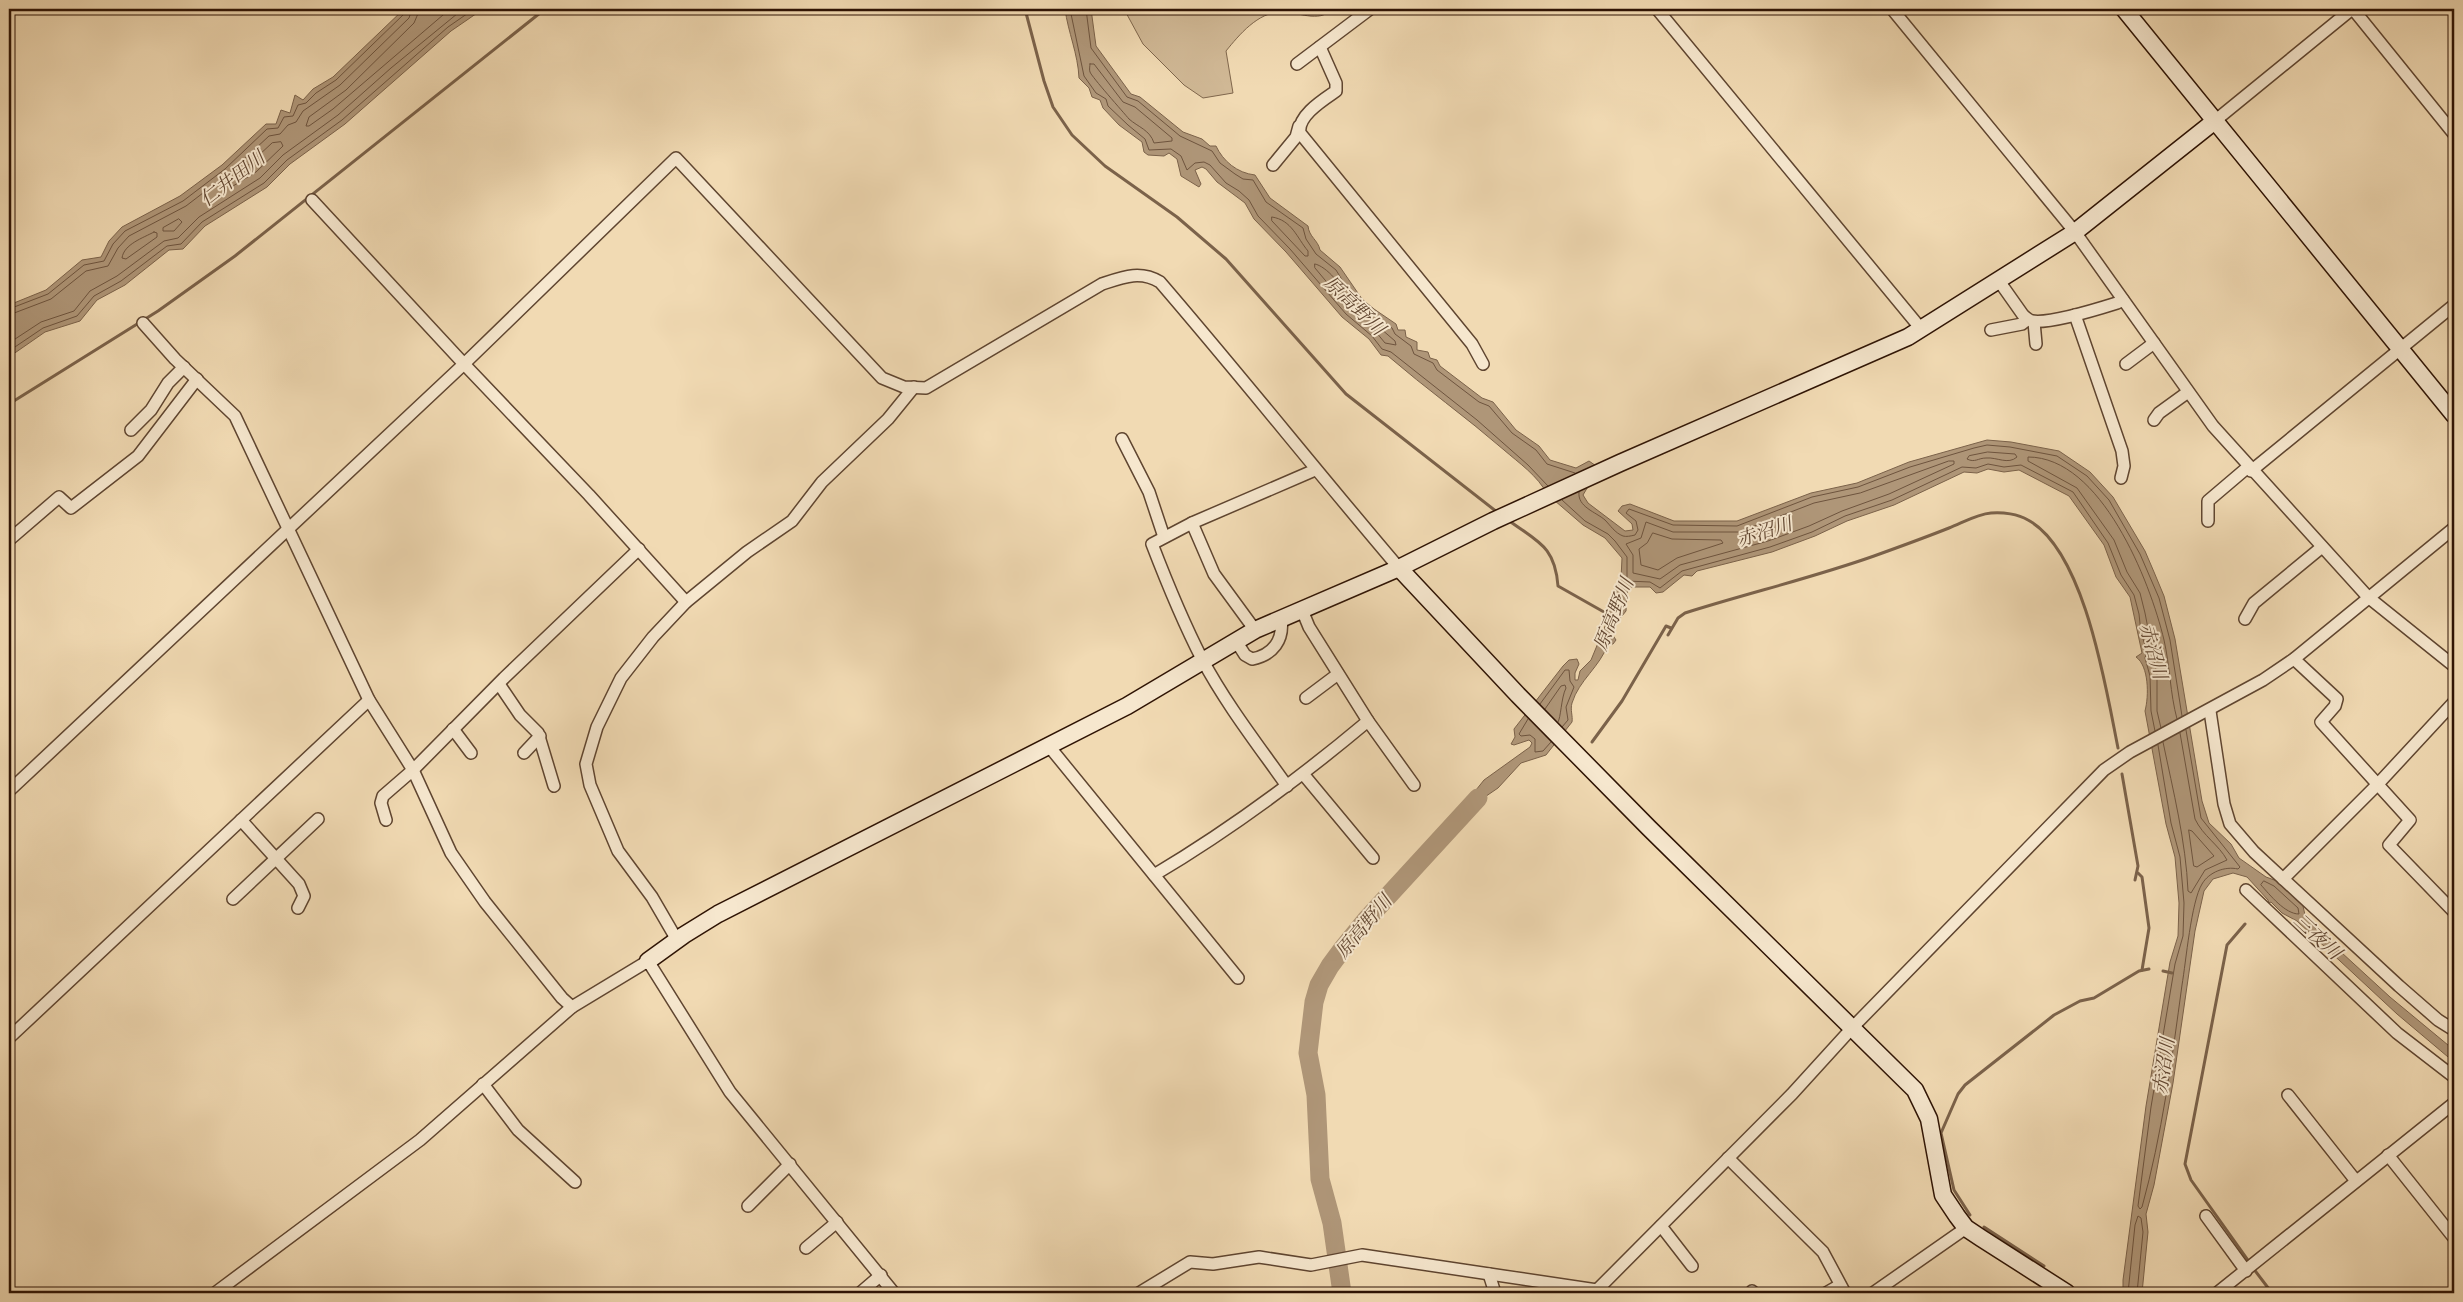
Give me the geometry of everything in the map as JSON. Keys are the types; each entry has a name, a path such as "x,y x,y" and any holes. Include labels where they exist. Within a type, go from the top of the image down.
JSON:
{"street":[{"path":"1297,64 1370,9"},
{"path":"1657,9 1922,330"},
{"path":"1892,9 2075,232 2213,426 2368,597 2454,666"},
{"path":"2124,9 2454,415"},
{"path":"215,1293 420,1140 483,1084 500,1072 572,1007 648,961 718,914 1127,706 1254,630 1399,568 1493,521 1620,463 1755,406 1922,330 2075,232 2352,9 2454,134"},
{"path":"1273,165 1296,137 1303,119 1336,91 1336,83 1320,47"},
{"path":"1299,126 1300,133 1472,344 1483,364"},
{"path":"9,791 464,364 676,158 882,378 904,387 926,388 1102,284 1134,275 1148,275 1160,282 1215,346 1315,470 1399,568 1567,745 1709,888 1900,1073 1921,1101 1929,1120 1943,1195 1966,1228 2067,1293"},
{"path":"312,200 639,549 686,602"},
{"path":"1998,281 2031,321 2036,344"},
{"path":"1991,330 2031,321 2075,315 2123,300"},
{"path":"2208,521 2208,501 2454,305"},
{"path":"2075,315 2122,451 2124,466 2121,478"},
{"path":"143,323 184,367 235,416 369,700 414,770 451,853 491,909 562,998 572,1007"},
{"path":"2126,364 2154,343"},
{"path":"131,430 151,410 168,383 184,367"},
{"path":"9,540 59,497 71,508 138,456 197,379"},
{"path":"677,940 652,897 618,851 590,785 586,764 597,726 620,678 642,650 686,602 747,552 792,521 822,482 888,419 914,387"},
{"path":"2154,420 2159,413 2188,392"},
{"path":"1122,439 1149,492 1164,537"},
{"path":"1287,786 1224,696 1203,661 1181,618 1152,544 1192,523 1315,470"},
{"path":"1192,523 1214,574 1254,630"},
{"path":"1139,1293 1190,1262 1213,1264 1259,1257 1311,1265 1362,1255 1598,1291 2104,770 2135,750 2210,711 2263,680 2294,659 2454,528"},
{"path":"2245,619 2254,603 2322,547"},
{"path":"386,820 381,798 414,770 453,729 639,549"},
{"path":"1302,610 1309,627 1368,721 1414,785"},
{"path":"1236,641 1252,660 1272,651 1276,647 1281,635 1281,619"},
{"path":"2294,659 2337,699 2335,706 2321,722 2410,820 2389,845 2454,912"},
{"path":"1306,698 1338,674"},
{"path":"499,684 520,715 536,728 554,786"},
{"path":"9,1038 369,700"},
{"path":"2283,878 2378,784 2454,702"},
{"path":"2210,711 2224,804 2230,824 2254,852 2406,992 2438,1020 2454,1030"},
{"path":"1154,875 1204,845 1304,775 1368,721"},
{"path":"453,729 471,753"},
{"path":"524,753 540,736"},
{"path":"1048,745 1238,978"},
{"path":"1304,775 1373,858"},
{"path":"233,899 318,819"},
{"path":"241,820 294,878 304,896 298,908"},
{"path":"2246,890 2397,1033 2454,1076"},
{"path":"648,961 730,1092 894,1293"},
{"path":"483,1084 518,1130 575,1182"},
{"path":"2288,1095 2356,1180"},
{"path":"2217,1293 2454,1103"},
{"path":"2388,1155 2454,1238"},
{"path":"1728,1158 1823,1252 1842,1289 1826,1293"},
{"path":"748,1206 790,1164"},
{"path":"2206,1216 2249,1269"},
{"path":"806,1248 837,1222"},
{"path":"1661,1226 1692,1266"},
{"path":"1873,1293 1966,1228"},
{"path":"1488,1274 1495,1293"},
{"path":"860,1293 881,1275"}],"shaded area":[{"path":"1124,9 1332,9 1321,16 1281,12 1273,13 1257,20 1226,51 1233,93 1203,98 1184,85 1143,44"}],"water":[{"name":"仁井田川","path":"404,9 483,9 451,31 345,124 290,164 267,187 205,226 183,249 169,250 125,285 97,300 80,321 45,332 9,357 9,305 46,290 82,260 101,257 109,241 122,227 180,196 222,165 266,124 276,124 281,110 290,113 295,95 303,100 313,89 333,77"},
{"path":"1065,9 1091,9 1096,46 1131,94 1140,97 1183,132 1202,139 1210,146 1216,146 1223,157 1237,169 1255,175 1270,198 1308,226 1320,250 1340,267 1362,299 1396,324 1398,330 1405,330 1406,337 1417,342 1417,350 1428,352 1430,358 1437,360 1440,366 1482,398 1493,402 1516,430 1539,446 1550,460 1576,468 1589,461 1599,468 1583,495 1588,503 1625,531 1633,530 1632,524 1618,511 1622,506 1630,504 1674,521 1737,521 1811,493 1857,483 1909,462 1987,440 2011,442 2059,451 2090,472 2113,497 2145,551 2164,596 2175,639 2202,801 2209,823 2231,844 2239,858 2266,877 2277,881 2303,906 2305,915 2317,930 2390,997 2454,1050 2454,1062 2397,1014 2297,921 2282,913 2271,902 2269,903 2247,877 2233,873 2213,879 2204,891 2195,931 2173,1083 2154,1185 2146,1214 2148,1232 2142,1293 2123,1293 2123,1280 2146,1106 2170,962 2178,936 2179,903 2175,857 2166,824 2145,711 2147,697 2146,674 2136,657 2142,653 2130,597 2116,577 2104,545 2069,496 2019,470 2004,472 1988,469 1977,473 1964,472 1894,505 1847,521 1815,536 1772,552 1697,571 1692,576 1684,575 1663,592 1656,593 1650,587 1631,587 1627,593 1626,611 1613,630 1612,634 1616,640 1613,644 1608,644 1600,660 1575,695 1571,706 1572,722 1546,755 1521,763 1498,788 1476,803 1455,828 1472,795 1484,780 1530,747 1532,743 1529,740 1514,745 1511,744 1515,737 1514,729 1563,666 1569,660 1577,659 1579,664 1575,673 1575,680 1578,680 1580,671 1591,660 1608,619 1612,598 1621,579 1622,558 1605,538 1583,525 1547,494 1539,481 1522,465 1388,356 1381,355 1369,339 1342,317 1286,252 1254,219 1245,203 1217,182 1206,169 1202,167 1195,170 1201,184 1199,187 1181,176 1177,159 1169,153 1164,156 1148,155 1144,152 1142,142 1119,125 1103,108 1100,100 1092,97 1089,88 1079,78 1077,60"}],"waterway":[{"path":"9,404 158,311 235,256 545,9"},
{"path":"1025,9 1044,81 1053,107 1072,135 1105,166 1177,217 1226,259 1346,394 1497,512"},
{"path":"1668,635 1678,618 1685,613 1851,564 1980,515 1996,513 2015,515 2028,520 2048,536 2064,560 2078,590 2099,658 2118,748"},
{"path":"1508,520 1536,540 1549,553 1558,586 1611,616"},
{"path":"1592,742 1622,701 1666,626 1671,628"},
{"path":"2122,774 2138,866 2135,880"},
{"name":"原高野川","path":"1342,1293 1332,1223 1320,1179 1316,1095 1308,1053 1314,1002 1319,985 1344,947 1366,920 1478,798"},
{"path":"2138,873 2142,877 2149,928 2142,970"},
{"path":"2245,924 2227,945 2185,1164 2191,1180 2250,1263"},
{"path":"1970,1215 1954,1190 1941,1133 1958,1094 1965,1085 2054,1015 2080,1001 2094,998 2139,971 2149,969"},
{"path":"2163,971 2172,973"},
{"path":"1984,1227 2044,1266"},
{"path":"2253,1268 2272,1293"}],"water label":[{"name":"赤沼川","path":"1764,531"},
{"name":"赤沼川","path":"2154,651"},
{"name":"三夜川","path":"2318,936"},
{"name":"赤沼川","path":"2163,1066"}]}
